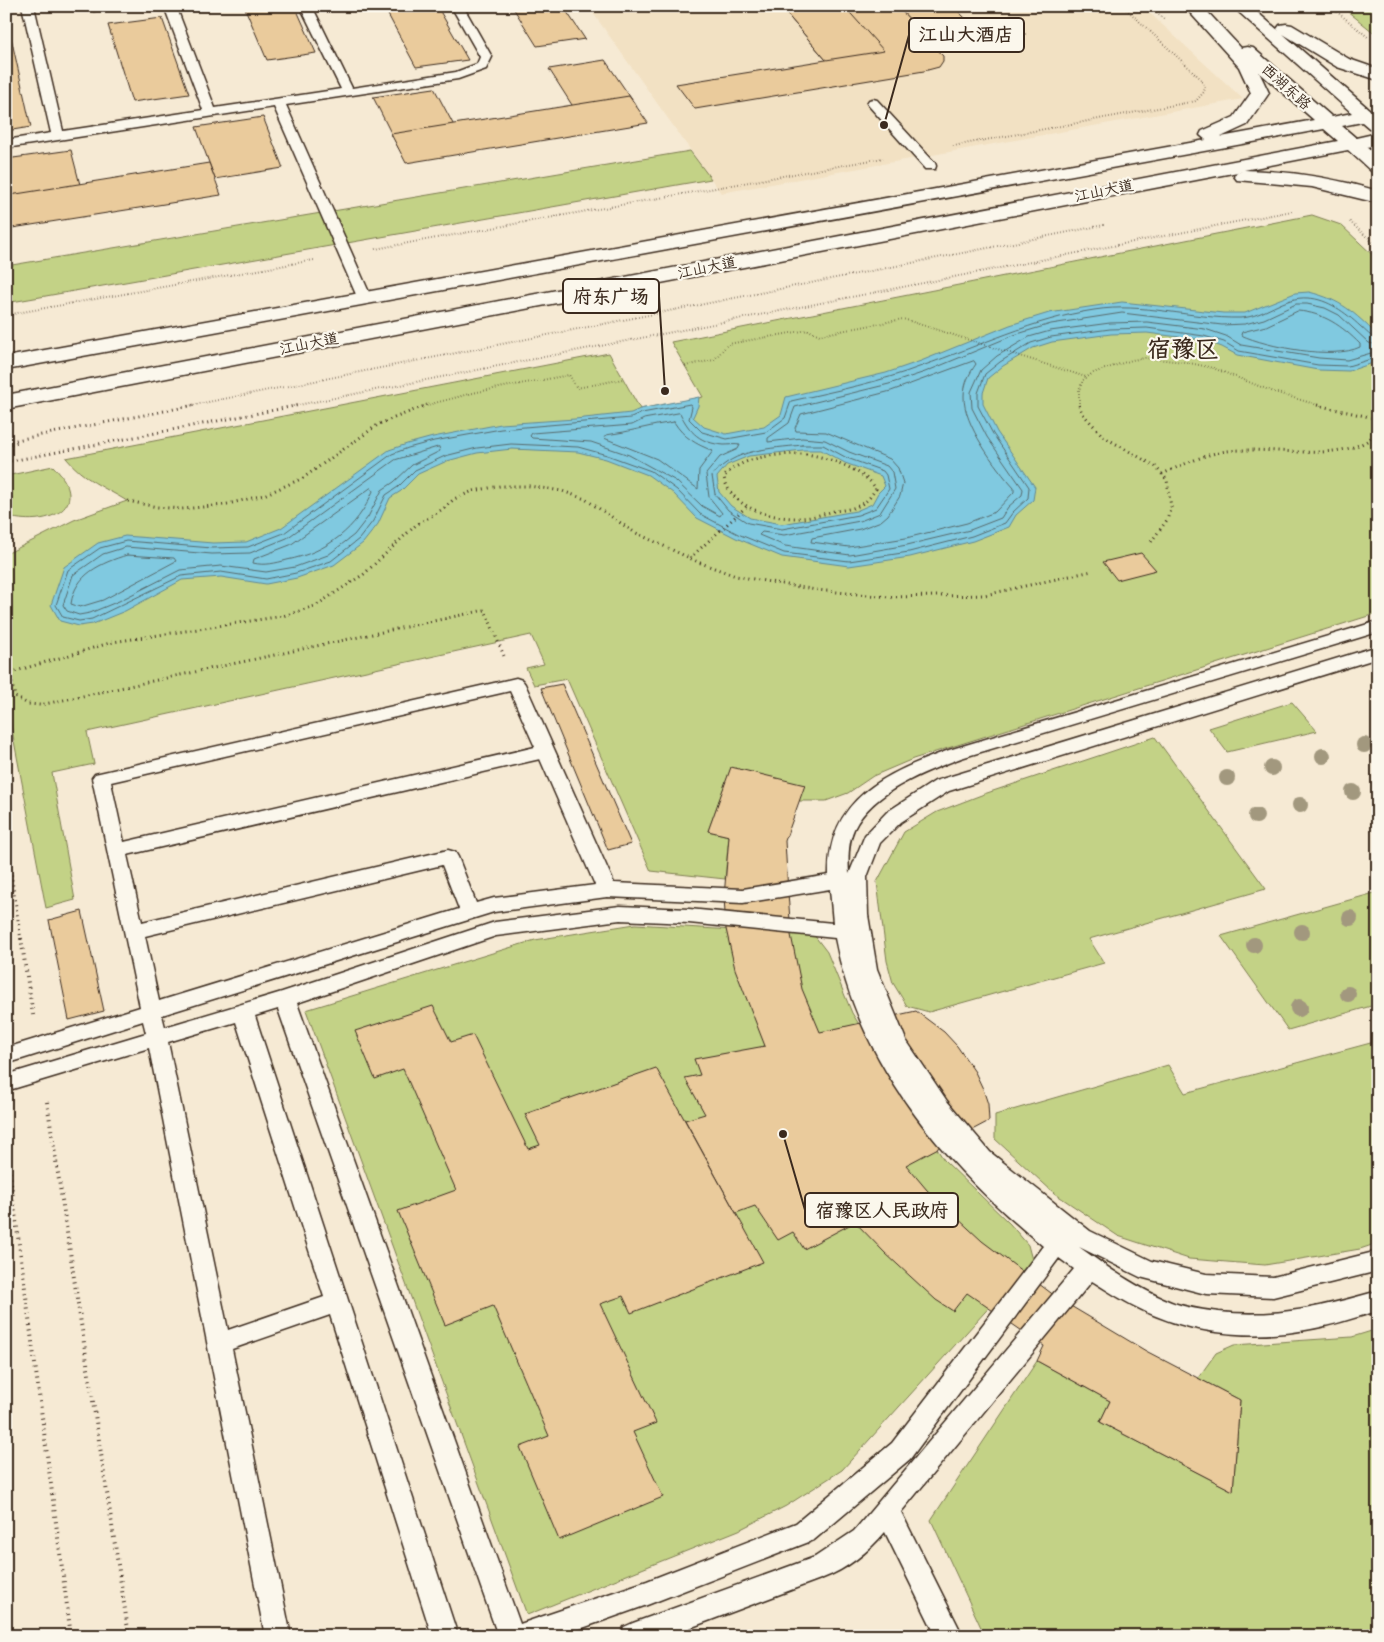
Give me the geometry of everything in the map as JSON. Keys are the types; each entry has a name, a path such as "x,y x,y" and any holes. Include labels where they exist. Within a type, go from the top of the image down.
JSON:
{"main road":[{"path":"1142,158 1230,128 1245,118 1260,93 1247,65 1192,6"},
{"name":"西湖东路","path":"1197,6 1327,124 1378,167"},
{"name":"西湖东路","path":"1240,6 1374,119"},
{"path":"1251,6 1310,45 1343,63 1378,75"},
{"name":"江山大道","path":"6,364 1327,124 1374,119"},
{"name":"江山大道","path":"6,402 1378,139"},
{"path":"1072,198 1238,176 1298,178 1345,187 1378,197"},
{"path":"6,360 37,358"},
{"path":"6,408 34,397"}],"lane":[{"path":"28,6 58,136"},
{"path":"170,6 210,112"},
{"path":"306,6 348,92"},
{"path":"6,144 458,75 482,66 486,57 457,6"},
{"path":"278,102 365,299"},
{"path":"873,103 930,166"},
{"path":"1378,626 955,754 902,774 869,797 845,828 838,860 841,918 844,931 859,994 883,1050 924,1112 964,1159 1015,1209 1057,1244 1089,1268 1140,1298 1178,1314 1217,1323 1257,1324 1310,1320 1378,1301"},
{"path":"1378,652 942,786 894,817 872,840 857,876 858,915 867,969 897,1043 939,1107 982,1158 1082,1238 1148,1270 1206,1284 1273,1287 1378,1261"},
{"path":"278,1636 152,1011 101,778 516,684 607,890"},
{"path":"117,851 546,751"},
{"path":"134,931 448,856 470,913"},
{"path":"6,1056 494,905 607,890 743,896 839,880"},
{"path":"6,1083 285,999 495,929 620,913 689,916 844,931"},
{"path":"285,999 511,1636"},
{"path":"243,1012 444,1636"},
{"path":"522,1636 647,1593 805,1532 901,1451 1057,1244"},
{"path":"633,1636 823,1566 863,1539 1089,1268"},
{"path":"219,1343 337,1304"},
{"path":"887,1510 950,1636"}],"path":[{"path":"6,315 1196,101 1204,92 1200,78 1124,6"},
{"path":"1330,6 1372,40"},
{"path":"949,21 969,28 1026,34"},
{"path":"6,462 1297,210"},
{"path":"1347,219 1378,247"},
{"path":"6,444 36,436 1110,224"},
{"path":"685,366 714,360 728,344 808,330 820,335 903,319 1086,378"},
{"path":"1152,542 1167,520 1171,507 1166,480 1155,466 1104,437 1082,413 1078,402 1079,390 1082,380 1093,373 1132,360 1162,358 1213,368 1274,392 1331,409 1378,419"},
{"path":"128,501 161,508 197,508 266,496 293,484 320,467 359,436 412,409 569,375 577,388 623,379"},
{"path":"1162,474 1205,456 1228,451 1317,452 1343,449 1362,442 1378,430"},
{"path":"802,454 827,458 873,483 876,488 866,502 857,507 800,518 774,515 746,508 734,498 725,486 724,477 733,468 745,463 780,456 802,454"},
{"path":"516,684 485,610 40,705 28,704 15,697 8,673 114,642 283,616 314,606 364,574 416,525 454,499 500,486 529,486 562,491 585,499 634,532 690,558 736,576 816,590 889,597 985,595 1092,571"},
{"path":"690,558 746,508"},
{"path":"6,840 38,1046"},
{"path":"42,1073 129,1636"},
{"path":"6,1146 70,1636"},
{"path":"1352,1636 1378,1627"}],"shaded area":[{"path":"588,6 1142,6 1243,99 721,193"}],"green space":[{"path":"1341,6 1378,6 1378,36"},
{"path":"690,151 711,179 6,303 6,266"},
{"path":"1312,215 1341,225 1378,260 1378,613 913,759 873,776 848,793 826,801 799,801 731,768 708,831 729,836 725,879 651,871 567,679 534,685 526,668 544,664 531,635 87,732 94,764 52,773 75,900 46,908 6,699 6,554 74,520 127,501 87,478 66,458 609,353 640,409 703,397 671,342"},
{"path":"53,466 65,481 69,494 67,504 59,512 48,517 20,519 6,516 6,476"},
{"path":"1292,702 1317,731 1227,752 1209,728"},
{"path":"1155,737 1266,889 1089,939 1104,963 929,1012 907,1006 893,983 887,961 877,882 904,832 937,812 984,794"},
{"path":"1378,892 1378,1004 1288,1030 1221,936"},
{"path":"635,924 814,935 827,952 852,1013 944,1160 1010,1224 1028,1245 1032,1260 842,1470 786,1506 739,1530 527,1615 306,1010 535,940"},
{"path":"1378,1041 1378,1243 1360,1249 1265,1265 1189,1259 1118,1236 1054,1193 995,1139 995,1115 1168,1065 1185,1093"},
{"path":"1378,1329 1378,1636 985,1636 931,1520 1037,1361 1110,1401 1100,1422 1233,1491 1240,1400 1198,1378 1216,1353 1234,1345 1352,1337"}],"water":[{"path":"1309,292 1320,295 1339,303 1354,313 1377,335 1376,362 1349,371 1318,370 1237,355 1203,340 1147,333 1111,334 1052,342 1033,348 1003,366 988,378 983,393 983,404 997,432 1035,487 1033,500 1016,515 1009,527 973,541 910,557 849,566 782,557 736,538 697,518 673,493 648,475 606,459 578,452 512,449 477,453 447,461 418,474 401,491 390,498 378,524 363,543 334,565 297,578 266,584 221,577 182,580 125,611 93,624 79,626 60,621 51,605 64,567 98,543 125,536 213,543 246,542 281,528 389,450 433,437 501,424 631,413 640,409 699,397 698,406 693,417 704,427 726,434 764,427 781,415 786,397 886,373 1010,325 1049,313 1122,302 1223,313 1245,313 1295,293","holes":["821,450 845,463 881,476 885,486 878,493 872,504 856,511 782,524 750,518 731,506 719,492 717,477 727,465 749,456"]}],"building":[{"path":"91,6 137,6 93,12"},
{"path":"244,6 295,6 316,53 267,60"},
{"path":"437,6 468,60 416,67 384,7"},
{"path":"512,6 563,6 585,39 537,46"},
{"path":"780,6 897,6 917,27 925,39 943,56 943,61 939,67 924,71 695,109 676,84 826,60"},
{"path":"780,6 844,6 884,51 826,60"},
{"path":"897,6 953,6 965,18 917,27"},
{"path":"162,18 189,94 132,102 108,25"},
{"path":"10,33 31,127 6,131 6,34"},
{"path":"605,60 637,107 579,116 549,69"},
{"path":"434,88 461,139 399,149 373,97"},
{"path":"629,96 648,123 406,163 391,134"},
{"path":"263,117 283,168 215,179 196,127"},
{"path":"71,150 85,204 14,215 6,176 6,159"},
{"path":"209,163 221,195 6,229 6,176 10,195"},
{"path":"1141,553 1156,570 1117,580 1103,562"},
{"path":"562,684 631,844 608,850 541,688"},
{"path":"731,767 805,785 785,841 788,892 791,935 802,989 820,1032 916,1011 944,1032 957,1046 975,1072 983,1089 988,1104 989,1121 906,1165 927,1190 982,1241 1059,1299 1146,1351 1240,1400 1233,1491 1100,1422 1110,1401 1037,1361 1044,1346 967,1293 953,1311 936,1300 885,1253 855,1222 804,1249 793,1232 778,1240 755,1206 736,1213 685,1120 705,1114 685,1078 700,1075 694,1059 765,1046 735,969 726,929 724,897 729,836 708,831"},
{"path":"82,911 104,1011 69,1020 49,920"},
{"path":"433,1006 451,1042 473,1035 528,1149 540,1145 525,1114 656,1068 763,1262 631,1313 623,1296 600,1304 656,1423 633,1432 663,1497 559,1540 520,1447 549,1436 493,1306 445,1325 398,1211 456,1190 403,1069 375,1079 355,1031"}],"place":[{"name":"江山大酒店","path":"884,125"},
{"name":"府东广场","path":"665,391"},
{"name":"宿豫区人民政府","path":"783,1134"}],"district":[{"name":"宿豫区","path":"1183,349"}]}
